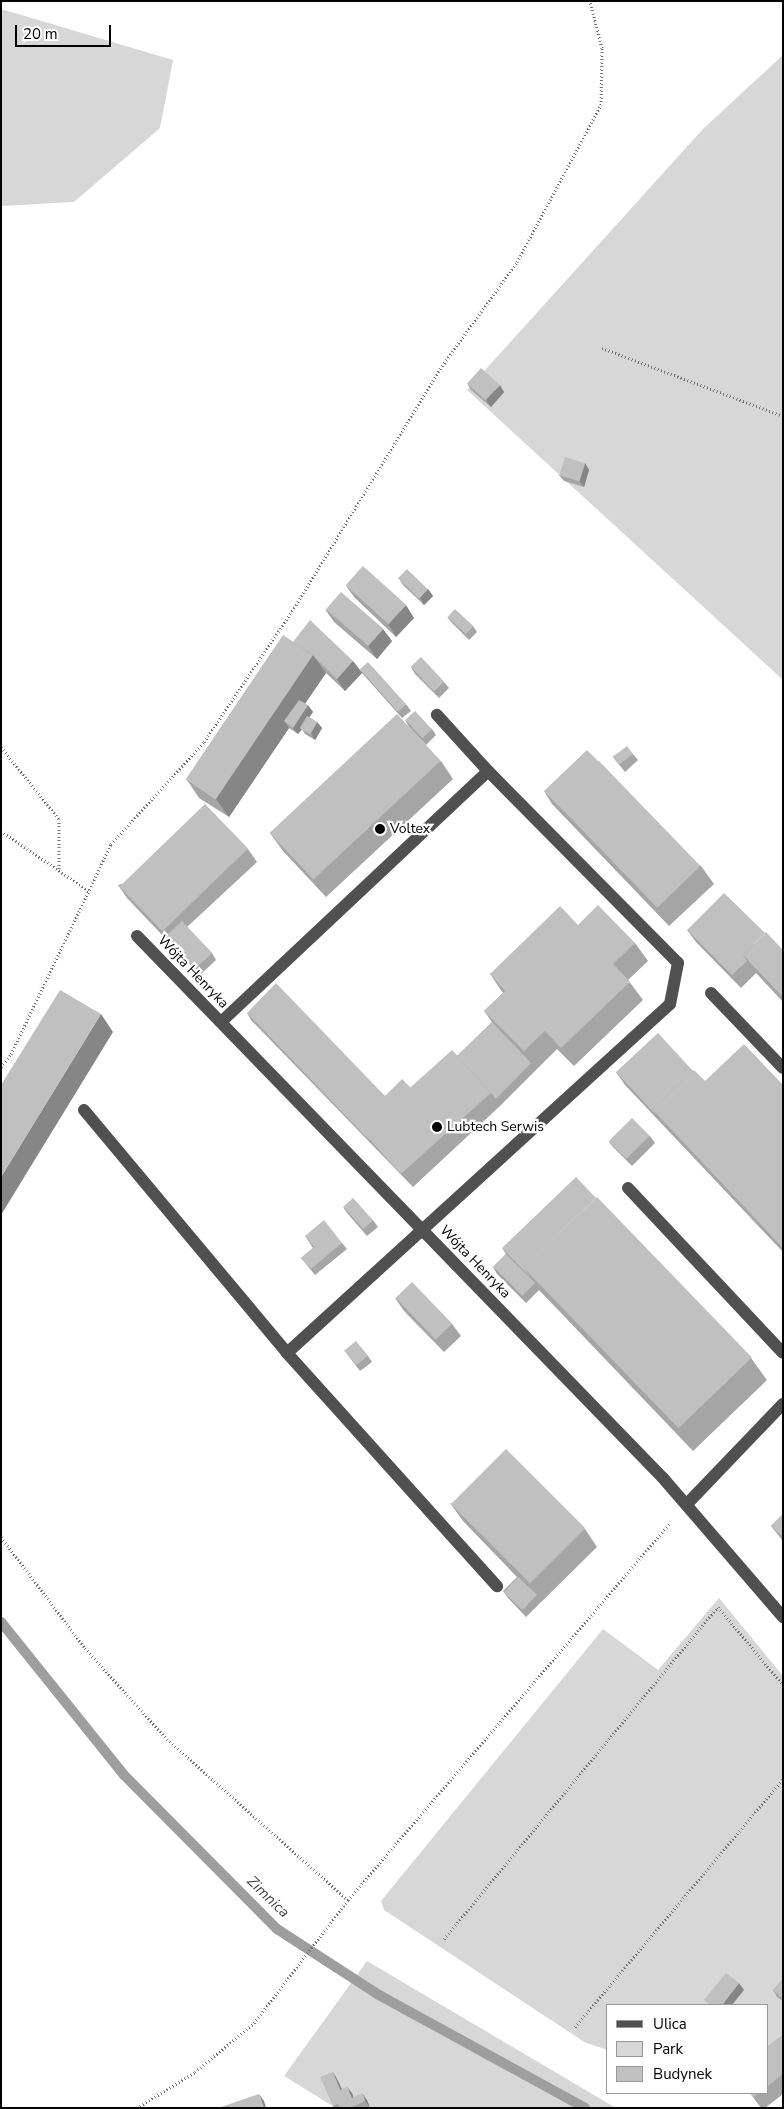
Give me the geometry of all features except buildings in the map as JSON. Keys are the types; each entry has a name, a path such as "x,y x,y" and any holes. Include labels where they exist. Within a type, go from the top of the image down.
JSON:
{"street":[{"path":"287,1353 670,1004 678,963 488,771 437,715"},
{"path":"221,1022 488,771"},
{"name":"Wójta Henryka","path":"137,936 687,1504 783,1617"},
{"path":"711,993 783,1068"},
{"path":"84,1110 287,1353 497,1586"},
{"path":"628,1188 783,1353"},
{"path":"687,1504 783,1404"}],"path":[{"path":"1,1067 11,1054 111,844 204,742 296,605 442,366 517,262 602,105 602,48 590,1"},
{"path":"602,348 783,416"},
{"path":"1,747 59,819 59,869"},
{"path":"1,831 89,891"},
{"path":"137,2108 195,2072 254,2023 348,1900 687,1504"},
{"path":"1,1537 85,1648 167,1739 348,1900"},
{"path":"444,1939 718,1607 783,1685"},
{"path":"575,2027 783,1779"}],"green space":[{"path":"1,9 173,60 160,128 74,202 1,206"},
{"path":"783,55 783,680 467,390 703,129"},
{"path":"719,1598 783,1676 783,2039 769,2053 769,2004 606,2004 606,2049 586,2043 384,1910 381,1901 603,1629 658,1670"},
{"path":"367,1961 616,2108 336,2108 284,2076"}],"waterway":[{"name":"Zimnica","path":"1,1622 124,1775 277,1929 379,1995 585,2108"}],"place":[{"name":"Voltex","path":"380,829"},
{"name":"Lubtech Serwis","path":"437,1127"}]}
